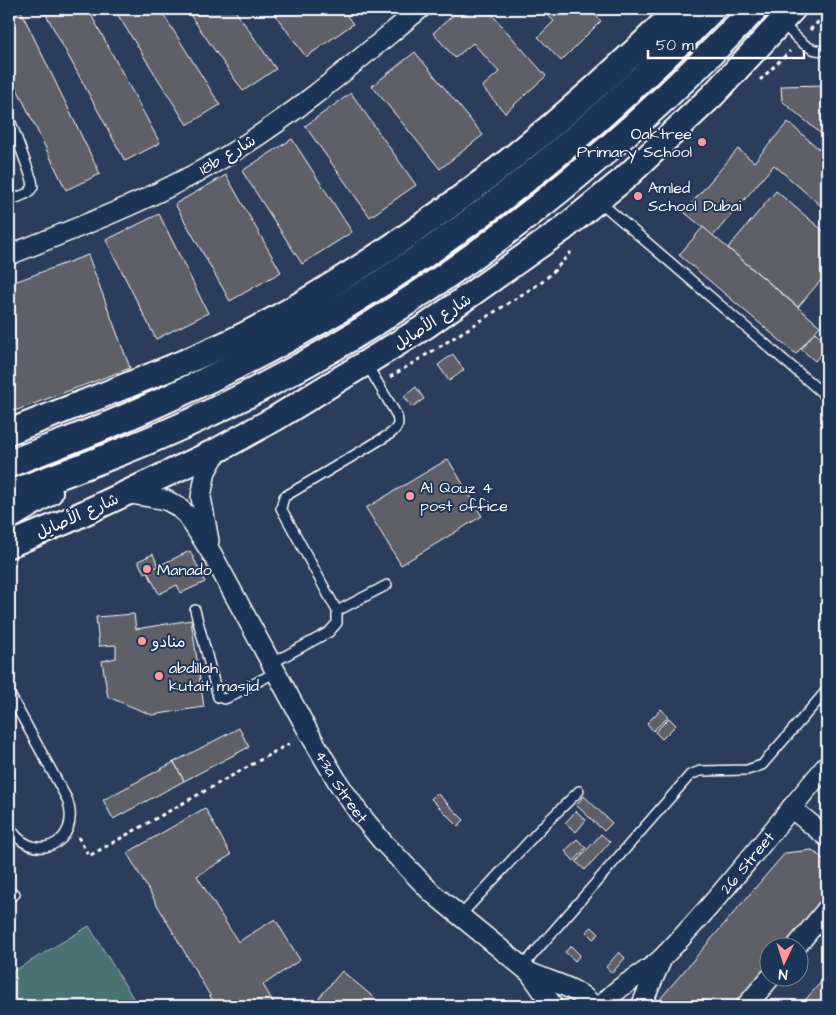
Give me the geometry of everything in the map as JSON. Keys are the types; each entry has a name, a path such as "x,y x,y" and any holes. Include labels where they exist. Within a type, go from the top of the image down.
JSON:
{"main road":[{"path":"9,464 127,417 184,391 263,351 342,307 416,260 473,220 597,120 634,87 712,9"},
{"path":"9,494 138,446 196,420 283,376 361,330 433,284 560,191 697,68 754,9"},
{"path":"9,516 39,498 78,469"}],"street":[{"name":"18b شارع","path":"9,254 115,212 184,179 232,153 279,122 324,88 420,9"},
{"path":"9,432 233,340 293,308 352,272 443,211 530,144 612,73 678,9"},
{"name":"شارع الأصايل","path":"9,544 67,521 218,450 276,418 426,326 563,229 598,200 665,141 713,95 787,15"},
{"name":"43a Street","path":"212,554 201,497 206,470 218,450"},
{"name":"43a Street","path":"125,493 166,500 177,506 194,525 212,554 309,733 339,784 359,813 382,841 426,886 526,970 553,1006"},
{"name":"26 Street","path":"603,1006 617,989 663,958 752,856 827,765"},
{"path":"791,808 827,837"},
{"path":"803,938 827,909"},
{"name":"26 Street","path":"641,1006 663,958"},
{"name":"43a Street","path":"526,970 581,994 593,1006"},
{"path":"746,1006 761,988"},
{"path":"598,1006 603,1006"}],"lane":[{"path":"787,15 806,45 813,50 827,50"},
{"path":"9,117 33,187 28,192 9,201"},
{"path":"598,200 827,397"},
{"path":"195,610 218,696 224,699 334,628 338,617 337,611 280,508 284,497 390,434 398,425 399,419 366,363"},
{"path":"337,611 387,585"},
{"path":"526,970 690,775 700,771 747,770 762,765 827,690"},
{"path":"9,693 67,799 71,811 71,824 65,835 55,844 43,847 30,846 19,840 9,825"},
{"path":"460,916 544,824 580,791"}],"path":[{"path":"71,824 89,856 309,733"}],"green space":[{"path":"89,926 138,1006 9,1006 9,974"}],"building":[{"path":"9,9 20,9 100,174 66,190 9,72"},
{"path":"43,9 88,9 160,143 125,161"},
{"path":"114,9 160,9 220,105 187,125"},
{"path":"186,9 234,9 276,69 243,91"},
{"path":"271,9 342,9 353,24 306,57"},
{"path":"460,9 487,9 546,76 505,113 482,87 499,72 473,43 455,58 433,33"},
{"path":"541,9 589,9 601,21 561,61 538,37 554,21"},
{"path":"415,52 483,135 440,169 372,86"},
{"path":"827,85 827,139 782,101 781,86"},
{"path":"351,93 416,185 370,217 305,126"},
{"path":"788,122 827,156 827,211 774,165 713,236 684,212 738,149 754,162"},
{"path":"292,139 352,232 302,264 242,171"},
{"path":"226,175 281,272 230,301 175,204"},
{"path":"776,191 827,234 827,273 798,307 728,248"},
{"path":"159,214 208,313 156,339 106,240"},
{"path":"703,227 820,326 796,354 679,255"},
{"path":"88,255 130,368 9,413 9,284"},
{"path":"815,332 827,343 827,347 815,361 801,349"},
{"path":"453,354 464,370 449,381 438,365"},
{"path":"416,387 424,399 412,407 404,396"},
{"path":"448,459 482,516 401,565 366,508"},
{"path":"190,551 205,582 181,593 177,585 159,594 147,571"},
{"path":"153,554 158,566 144,573 138,561"},
{"path":"134,614 136,629 191,620 204,707 152,715 108,697 102,661 116,658 116,645 99,646 96,617"},
{"path":"661,709 668,717 653,731 647,723"},
{"path":"669,718 676,725 662,739 655,732"},
{"path":"239,728 249,747 184,781 174,762"},
{"path":"174,762 184,781 113,819 103,800"},
{"path":"437,793 464,820 458,826 431,799"},
{"path":"584,796 612,823 604,831 576,805"},
{"path":"205,808 231,855 197,876 238,942 275,919 300,960 263,985 276,1006 216,1006 127,853"},
{"path":"576,811 586,820 576,832 565,823"},
{"path":"601,834 610,842 585,870 576,862"},
{"path":"577,839 586,848 574,861 565,851"},
{"path":"812,850 827,862 827,895 792,938 758,938 758,978 735,1006 654,1006 785,853"},
{"path":"592,927 599,934 593,939 586,932"},
{"path":"571,946 580,955 575,961 565,952"},
{"path":"619,952 625,958 612,973 606,967"},
{"path":"342,971 384,1006 312,1006"},
{"path":"827,975 827,1006 800,1006"}],"place":[{"name":"Oaktree Primary School","path":"702,142"},
{"name":"Amled School Dubai","path":"638,196"},
{"name":"Al Qouz 4 post office","path":"410,496"},
{"name":"Manado","path":"147,569"},
{"name":"منادو","path":"142,641"},
{"name":"abdillah kutait masjid","path":"159,676"}]}
